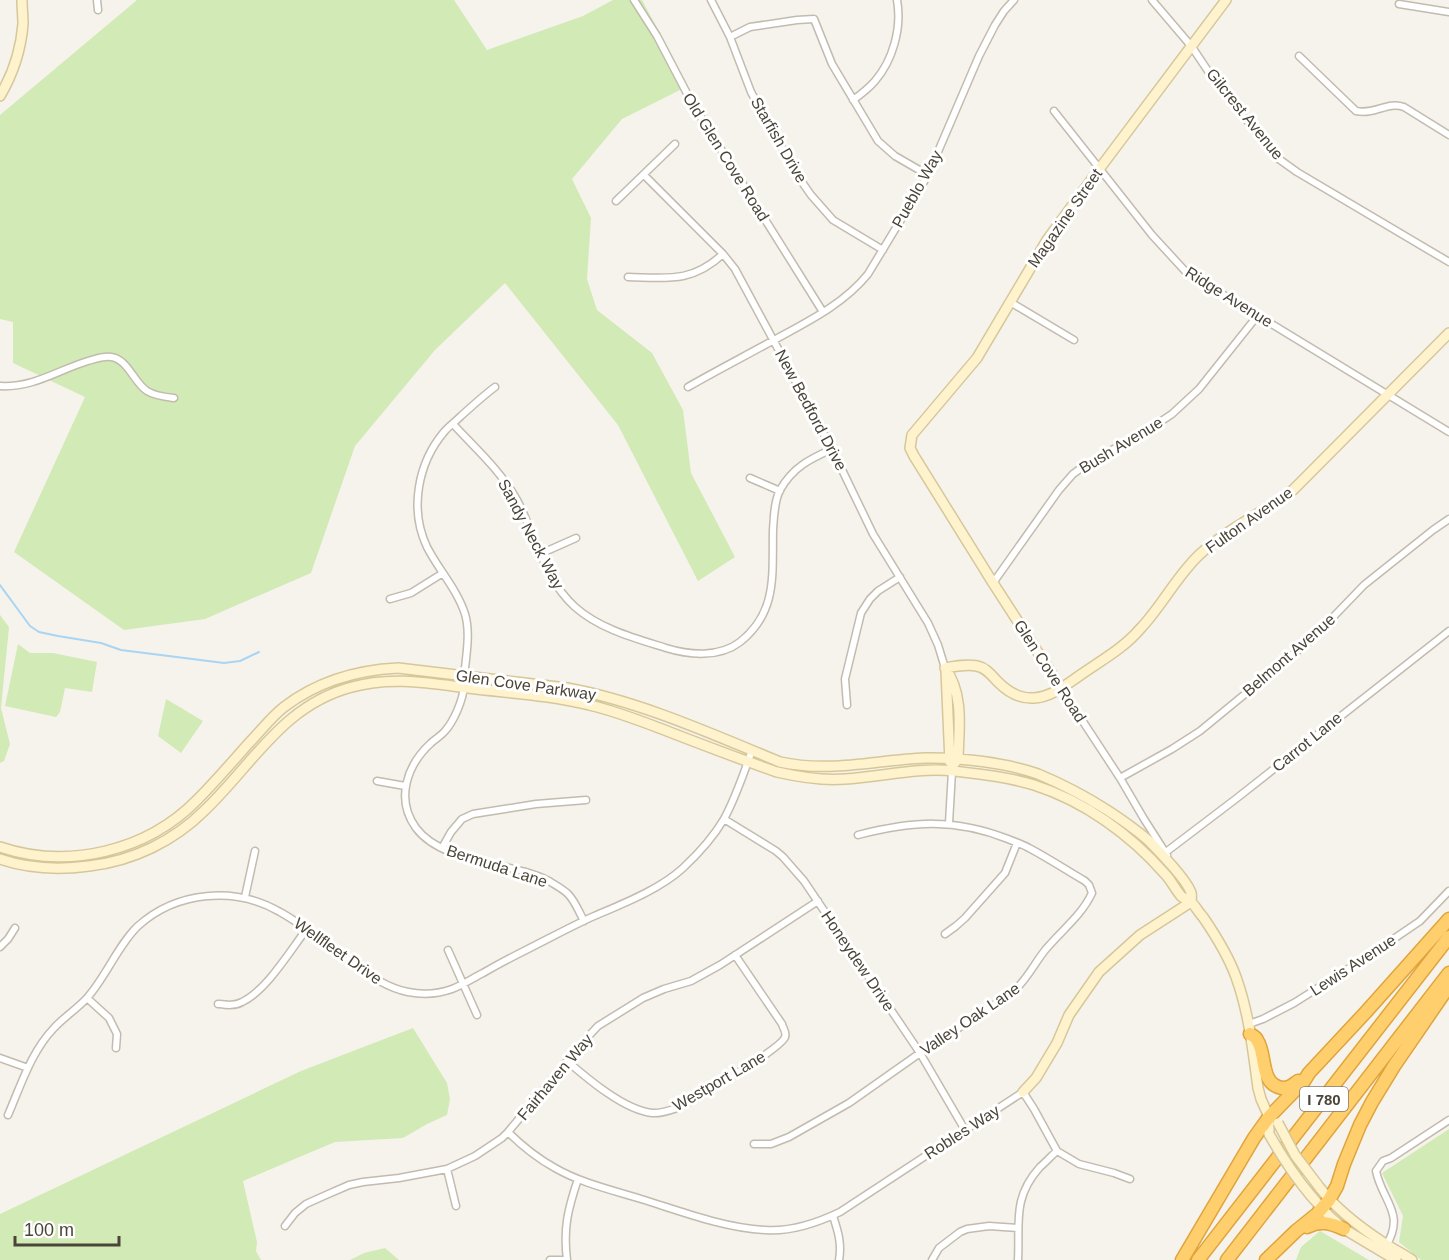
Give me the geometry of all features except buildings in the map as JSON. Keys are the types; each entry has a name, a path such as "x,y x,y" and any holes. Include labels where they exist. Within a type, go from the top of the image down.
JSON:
{"highway":[{"path":"1250,1029 1258,1041 1266,1075 1272,1084 1278,1088 1293,1085 1309,1073 1449,919"},
{"name":"I 780","path":"1198,1260 1449,937"},
{"name":"I 780","path":"1227,1260 1449,973"},
{"path":"1266,1260 1326,1204 1337,1186 1360,1125 1372,1102 1449,986"},
{"path":"1182,1260 1254,1138 1274,1120 1309,1073"},
{"path":"1289,1239 1320,1222 1344,1228"}],"main road":[{"path":"0,96 19,50 23,21 22,0"},
{"name":"Magazine Street","path":"911,439 977,358 1047,240 1226,0"},
{"name":"Fulton Avenue","path":"945,668 977,666 992,675 1015,695 1021,697 1035,698 1061,688 1132,638 1153,614 1178,578 1200,554 1221,537 1293,490 1449,333"},
{"name":"Glen Cove Road","path":"911,439 910,448 914,456 1061,688"},
{"name":"Glen Cove Parkway","path":"0,847 37,856 84,856 116,849 162,829 186,811 269,721 285,707 308,692 348,675 399,668 589,692 613,698 780,762 794,765 841,767 925,758 954,758 999,764 1037,774 1107,810 1140,834 1179,873"},
{"name":"New Bedford Drive","path":"945,668 953,678 959,708 952,771"},
{"name":"Glen Cove Parkway","path":"0,859 25,866 69,869 114,862 138,854 166,841 205,811 282,726 310,704 342,690 378,682 407,681 560,699 589,705 626,715 777,772 813,778 844,779 916,771 952,771 1004,778 1034,785 1064,796 1091,811 1117,829 1165,874"},
{"name":"Glen Cove Road","path":"1179,873 1191,891 1191,902"},
{"name":"Glen Cove Road","path":"1165,874 1182,898 1191,902 1215,934 1224,951 1246,1006 1261,1099 1295,1155 1320,1188 1330,1217 1344,1228 1412,1260"},
{"name":"Robles Way","path":"1023,1092 1040,1072 1057,1043 1069,1015 1099,972 1140,934 1191,902"},
{"name":"Glen Cove Road","path":"1274,1120 1269,1134 1290,1169 1312,1197 1357,1224 1396,1260"}],"street":[{"path":"96,0 98,10"},
{"name":"Old Glen Cove Road","path":"634,0 657,36 692,103 823,312"},
{"name":"Starfish Drive","path":"711,0 730,37 751,92 791,165 811,195 833,220 882,250"},
{"path":"853,100 881,74 894,46 898,30 897,0"},
{"name":"Gilcrest Avenue","path":"1152,0 1192,47 1210,74 1276,157 1307,178 1449,262"},
{"name":"Pueblo Way","path":"688,387 823,312 860,285 928,175 979,56 1009,2"},
{"path":"1399,4 1449,12"},
{"path":"730,37 750,27 814,19 832,64 878,141 895,156 928,175"},
{"path":"1299,56 1356,111 1374,111 1399,105 1449,135"},
{"name":"Ridge Avenue","path":"1054,111 1152,235 1178,264 1195,278 1449,432"},
{"path":"616,201 675,144"},
{"name":"New Bedford Drive","path":"644,175 723,254 735,269 832,449 873,534 928,623 945,668"},
{"path":"628,277 659,278 691,275 705,268 723,254"},
{"path":"1010,302 1074,340"},
{"name":"Bush Avenue","path":"993,583 1053,498 1073,474 1172,414 1199,389 1258,315"},
{"path":"0,386 21,386 76,365 109,356 129,369 141,387 147,391 174,398"},
{"path":"377,781 405,786 416,759 444,733 453,720 464,687 468,637 465,614 422,535 417,500 427,459 434,446 445,431 495,387"},
{"name":"Sandy Neck Way","path":"453,424 511,490 549,574 575,607 600,624 625,635 689,653 711,654 733,647 748,635 764,615 772,584 775,503 780,491 795,471 804,463 832,449"},
{"path":"750,478 780,491"},
{"name":"Belmont Avenue","path":"1120,778 1200,731 1312,639 1364,585 1449,519"},
{"path":"540,554 576,538"},
{"path":"390,599 411,592 443,573"},
{"path":"847,705 845,680 861,614 870,599 900,577"},
{"name":"Carrot Lane","path":"1166,852 1449,631"},
{"name":"Glen Cove Road","path":"1061,688 1179,873"},
{"name":"Wellfleet Drive","path":"8,1114 28,1068 42,1043 54,1028 87,998 123,944 138,927 166,907 182,900 205,896 245,897 281,912 374,978 398,990 433,993 456,988 502,962 642,894 683,868 724,819 752,750"},
{"name":"New Bedford Drive","path":"949,823 952,771"},
{"name":"Bermuda Lane","path":"405,786 406,804 410,816 416,828 432,844 475,859 537,875 568,894 584,921"},
{"path":"442,848 462,819 473,814 536,804 586,800"},
{"name":"Honeydew Drive","path":"724,819 783,857 804,881 920,1053 966,1130"},
{"name":"Valley Oak Lane","path":"754,1144 771,1144 789,1137 849,1103 920,1053 1011,994 1029,975 1046,950 1090,898 1092,889 1085,881 1028,847 990,832 949,823 927,823 858,835"},
{"path":"945,934 965,918 1005,873 1017,843"},
{"path":"245,897 255,851"},
{"name":"Lewis Avenue","path":"1250,1029 1263,1019 1294,1004 1420,921 1449,891"},
{"name":"Fairhaven Way","path":"285,1226 306,1204 349,1185 447,1169 475,1156 508,1132 598,1026 643,998 691,981 720,965 818,902"},
{"path":"0,947 15,928"},
{"path":"219,1004 234,1005 256,992 306,930"},
{"path":"448,950 477,1015"},
{"name":"Westport Lane","path":"567,1061 596,1085 625,1104 652,1113 667,1112 680,1107 743,1069 782,1041 785,1033 782,1024 735,955"},
{"path":"87,998 109,1018 117,1034 116,1048"},
{"path":"0,1058 28,1068"},
{"path":"1023,1092 1057,1151 1080,1164 1130,1179"},
{"name":"Robles Way","path":"508,1132 530,1152 578,1179 728,1225 766,1230 797,1228 833,1216 1023,1092"},
{"path":"1384,1248 1392,1235 1394,1222 1393,1213 1376,1171 1383,1161 1449,1120"},
{"path":"1018,1260 1019,1209 1025,1189 1033,1176 1057,1151"},
{"path":"447,1169 456,1206"},
{"path":"550,1260 567,1260 566,1218 578,1179"},
{"path":"833,1216 840,1239 839,1260"},
{"path":"932,1260 939,1248 967,1229 1018,1227"}],"green space":[{"path":"137,0 454,0 487,50 583,16 613,0 642,0 688,86 622,119 572,179 591,218 587,279 597,310 652,353 683,410 691,473 735,557 698,581 618,425 505,283 435,350 355,446 311,573 205,619 124,630 14,552 85,397 13,363 13,322 0,319 0,115"},
{"path":"0,615 9,627 1,708 10,744 4,761 0,763"},
{"path":"18,644 30,653 53,653 97,662 92,692 65,688 60,712 56,717 5,706"},
{"path":"166,699 203,721 181,753 158,736"},
{"path":"413,1028 447,1083 450,1099 447,1115 403,1138 335,1142 243,1181 257,1242 256,1251 261,1260 0,1260 0,1214 301,1071"},
{"path":"1449,1129 1449,1260 1421,1260 1399,1242 1403,1216 1382,1173"},
{"path":"1320,1231 1369,1260 1296,1260 1301,1247"},
{"path":"385,1248 399,1260 350,1260 364,1253"}],"waterway":[{"path":"0,585 30,626 39,632 101,643 121,650 224,663 240,661 259,652"}]}
